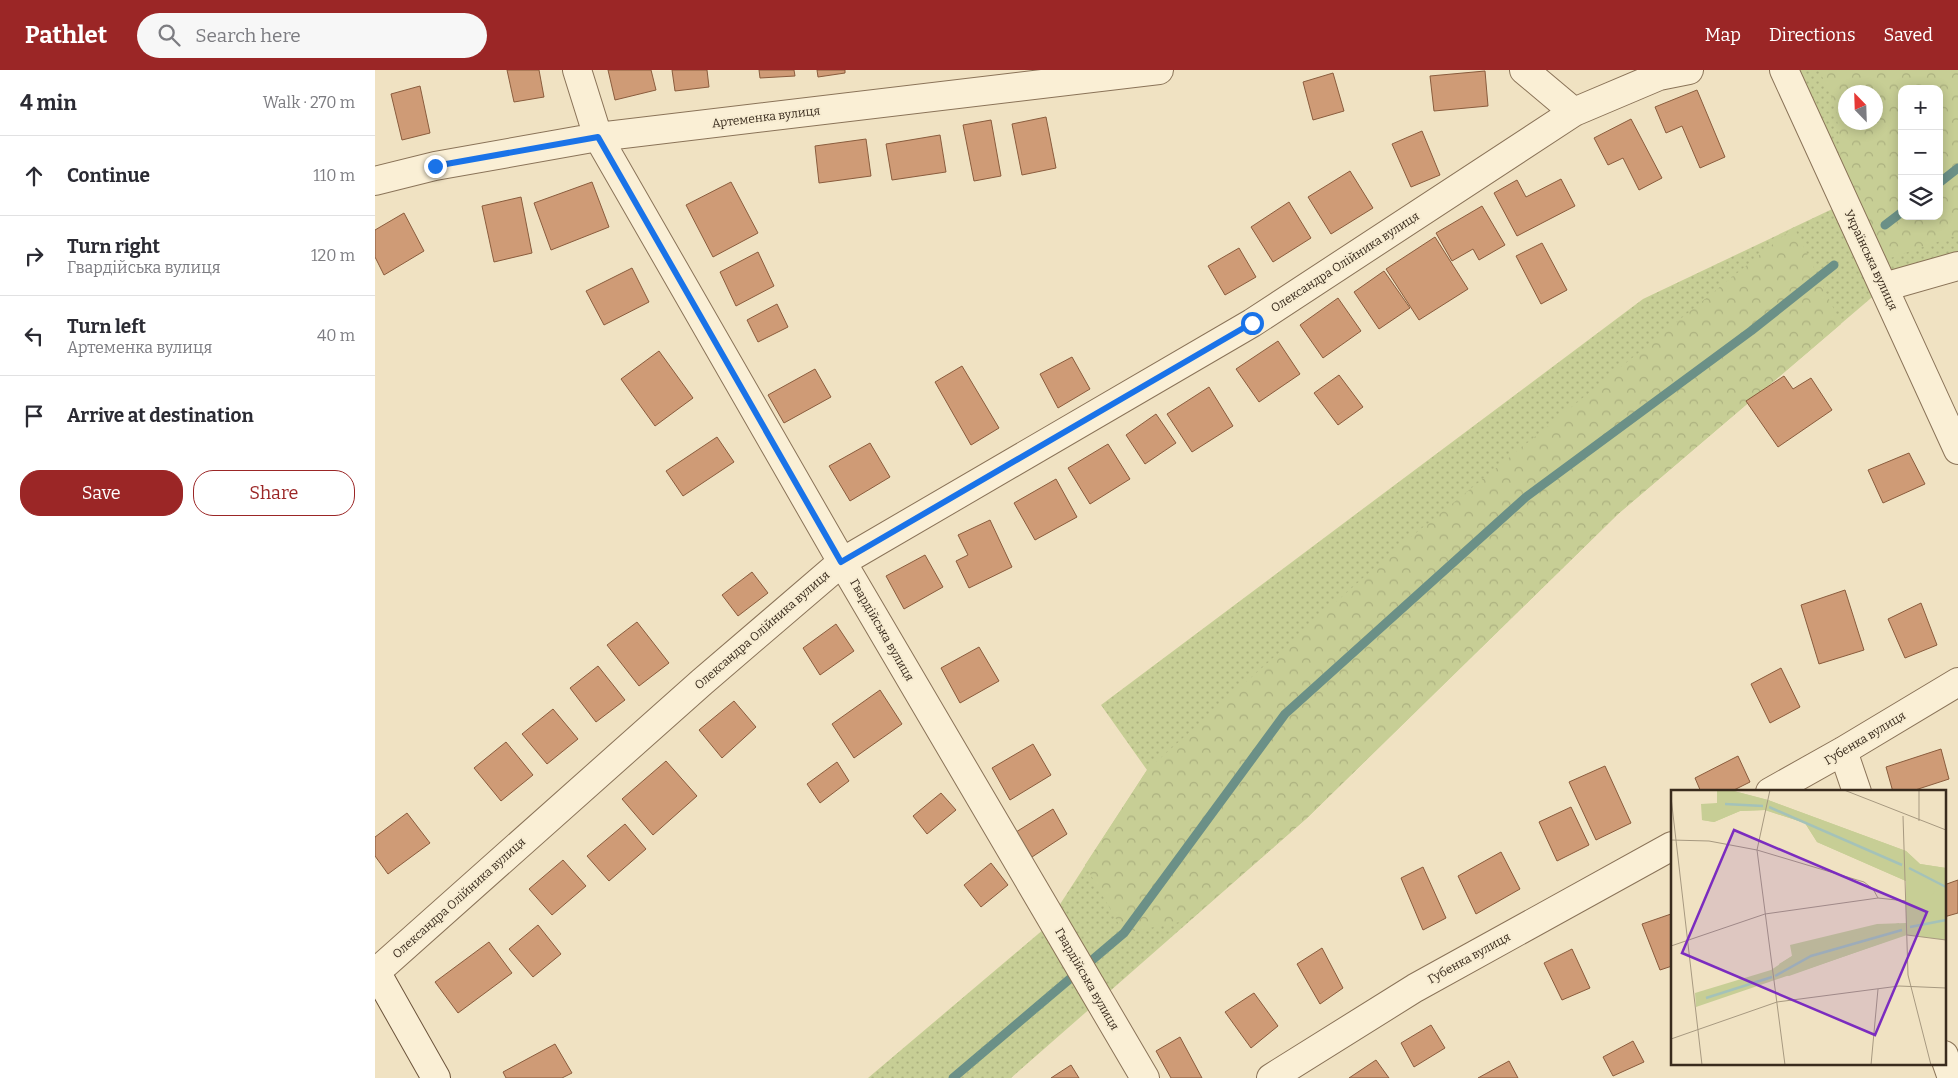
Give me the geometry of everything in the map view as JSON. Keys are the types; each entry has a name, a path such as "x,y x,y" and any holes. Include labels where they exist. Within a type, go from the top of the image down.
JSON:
{"street":[{"name":"Гвардійська вулиця","path":"577,70 598,137 841,562 1145,1078"},
{"name":"Артеменка вулиця","path":"375,181 435,166 598,137 1159,70"},
{"path":"1524,70 1574,112"},
{"name":"Олександра Олійника вулиця","path":"375,972 702,682 841,562 1252,323 1574,112 1659,76 1689,70"},
{"name":"Українська вулиця","path":"1784,70 1958,450"},
{"path":"1884,287 1958,266"},
{"name":"Губенка вулиця","path":"1774,790 1958,682"},
{"path":"1843,751 1856,790"},
{"name":"Губенка вулиця","path":"1271,1078 1415,988 1671,847"},
{"path":"375,972 436,1078"},
{"path":"1945,1058 1952,1078"}],"green space":[{"path":"1784,70 1958,70 1958,266 1884,287 1618,514 1307,818 1011,1078 868,1078 1044,929 1147,770 1101,705 1643,299 1845,203"},
{"path":"1819,70 1958,70 1958,235 1873,264 1845,203 1838,130 1883,130 1883,85 1838,85 1838,128 1836,107"},
{"path":"1794,227 1841,324 1618,514 1307,818 1190,920 1124,933 1085,865 1147,770 1390,554"}],"building":[{"path":"507,70 539,70 544,97 514,102"},
{"path":"608,70 651,70 656,90 615,100"},
{"path":"672,70 707,70 709,87 675,91"},
{"path":"759,70 794,70 795,76 760,78"},
{"path":"817,70 845,70 845,73 818,77"},
{"path":"1485,71 1488,106 1434,111 1430,76"},
{"path":"1333,73 1344,111 1313,120 1303,82"},
{"path":"420,86 430,133 402,140 391,94"},
{"path":"1697,90 1725,157 1700,168 1682,126 1666,133 1655,107"},
{"path":"1046,117 1056,168 1022,175 1012,124"},
{"path":"1631,119 1662,178 1639,190 1623,158 1608,165 1594,138"},
{"path":"991,120 1001,176 974,181 963,125"},
{"path":"1422,131 1440,175 1411,187 1392,144"},
{"path":"940,135 946,172 892,180 886,144"},
{"path":"866,139 871,176 819,183 815,146"},
{"path":"1350,171 1373,208 1331,234 1308,197"},
{"path":"1561,179 1575,206 1517,236 1494,193 1517,180 1526,197"},
{"path":"592,182 609,227 551,250 534,203"},
{"path":"731,182 758,233 713,257 686,205"},
{"path":"521,197 532,253 494,262 482,206"},
{"path":"1289,202 1311,238 1273,262 1251,227"},
{"path":"1482,206 1505,245 1479,260 1473,249 1452,261 1436,233"},
{"path":"404,213 424,251 384,275 375,257 375,230"},
{"path":"1435,237 1468,289 1419,320 1386,269"},
{"path":"1542,243 1567,290 1541,304 1516,256"},
{"path":"1239,248 1256,277 1225,295 1208,266"},
{"path":"758,252 774,286 736,306 720,272"},
{"path":"632,268 649,302 604,325 586,291"},
{"path":"1384,271 1410,308 1379,329 1354,292"},
{"path":"1338,298 1361,331 1323,358 1300,325"},
{"path":"777,304 788,327 758,342 747,320"},
{"path":"1278,341 1300,374 1259,402 1236,369"},
{"path":"659,351 693,398 655,426 621,379"},
{"path":"1072,357 1090,389 1058,408 1040,374"},
{"path":"962,366 999,428 971,445 935,382"},
{"path":"815,369 831,397 784,423 768,395"},
{"path":"1339,375 1363,407 1338,425 1314,393"},
{"path":"1784,376 1793,389 1811,378 1832,410 1778,447 1746,401"},
{"path":"1209,387 1233,426 1192,452 1167,414"},
{"path":"1156,414 1176,443 1145,464 1126,435"},
{"path":"717,437 734,462 683,496 666,471"},
{"path":"870,443 890,477 850,501 829,466"},
{"path":"1108,444 1130,479 1090,504 1068,468"},
{"path":"1909,453 1925,484 1883,503 1868,470"},
{"path":"1056,479 1077,517 1035,540 1014,503"},
{"path":"990,520 1012,567 969,588 956,561 968,555 958,535"},
{"path":"925,555 943,587 904,609 886,576"},
{"path":"752,572 768,593 738,616 722,595"},
{"path":"1845,590 1864,650 1819,664 1801,605"},
{"path":"1921,603 1937,645 1905,658 1888,619"},
{"path":"637,622 669,663 639,686 607,645"},
{"path":"836,624 854,651 820,675 803,648"},
{"path":"979,647 999,681 960,703 941,668"},
{"path":"598,666 625,700 596,722 570,688"},
{"path":"1781,668 1800,707 1770,723 1751,684"},
{"path":"880,690 902,724 854,758 832,724"},
{"path":"734,701 756,727 722,758 699,730"},
{"path":"553,709 578,739 547,764 522,734"},
{"path":"506,742 533,775 501,801 474,768"},
{"path":"1033,744 1051,775 1010,800 992,768"},
{"path":"1941,749 1949,779 1915,790 1892,790 1886,767"},
{"path":"1738,756 1750,782 1734,790 1700,790 1695,778"},
{"path":"666,761 697,796 653,835 622,799"},
{"path":"837,762 849,781 820,803 807,784"},
{"path":"1605,766 1631,823 1596,840 1569,782"},
{"path":"941,793 956,810 927,834 913,816"},
{"path":"1571,807 1589,845 1557,861 1539,822"},
{"path":"1053,809 1067,834 1032,857 1016,832"},
{"path":"407,813 430,843 388,874 375,856 375,837"},
{"path":"625,824 646,849 609,881 587,856"},
{"path":"1501,852 1520,889 1476,914 1458,876"},
{"path":"563,860 586,886 552,915 529,889"},
{"path":"991,863 1008,885 981,907 964,885"},
{"path":"1423,867 1446,918 1423,930 1401,878"},
{"path":"1958,880 1958,913 1945,917 1945,885"},
{"path":"1671,914 1671,966 1660,970 1642,924"},
{"path":"538,925 561,954 533,977 509,949"},
{"path":"489,942 512,973 458,1013 435,982"},
{"path":"1322,948 1343,988 1320,1004 1297,964"},
{"path":"1572,949 1590,988 1562,1000 1544,963"},
{"path":"1254,993 1278,1026 1251,1048 1225,1012"},
{"path":"1431,1025 1445,1048 1414,1067 1401,1043"},
{"path":"1180,1037 1202,1078 1171,1078 1156,1051"},
{"path":"1633,1041 1644,1062 1613,1076 1603,1057"},
{"path":"555,1044 572,1073 562,1078 506,1078 503,1072"},
{"path":"1376,1060 1389,1078 1349,1078"},
{"path":"1509,1061 1518,1078 1478,1078"},
{"path":"1071,1065 1079,1078 1051,1078"}],"waterway":[{"path":"1943,180 1958,168"},
{"path":"1885,225 1898,215"},
{"path":"953,1078 1124,933 1285,714 1526,497 1751,331 1834,265"}],"route":[{"path":"435,166 598,137 841,562 1252,323"}]}
